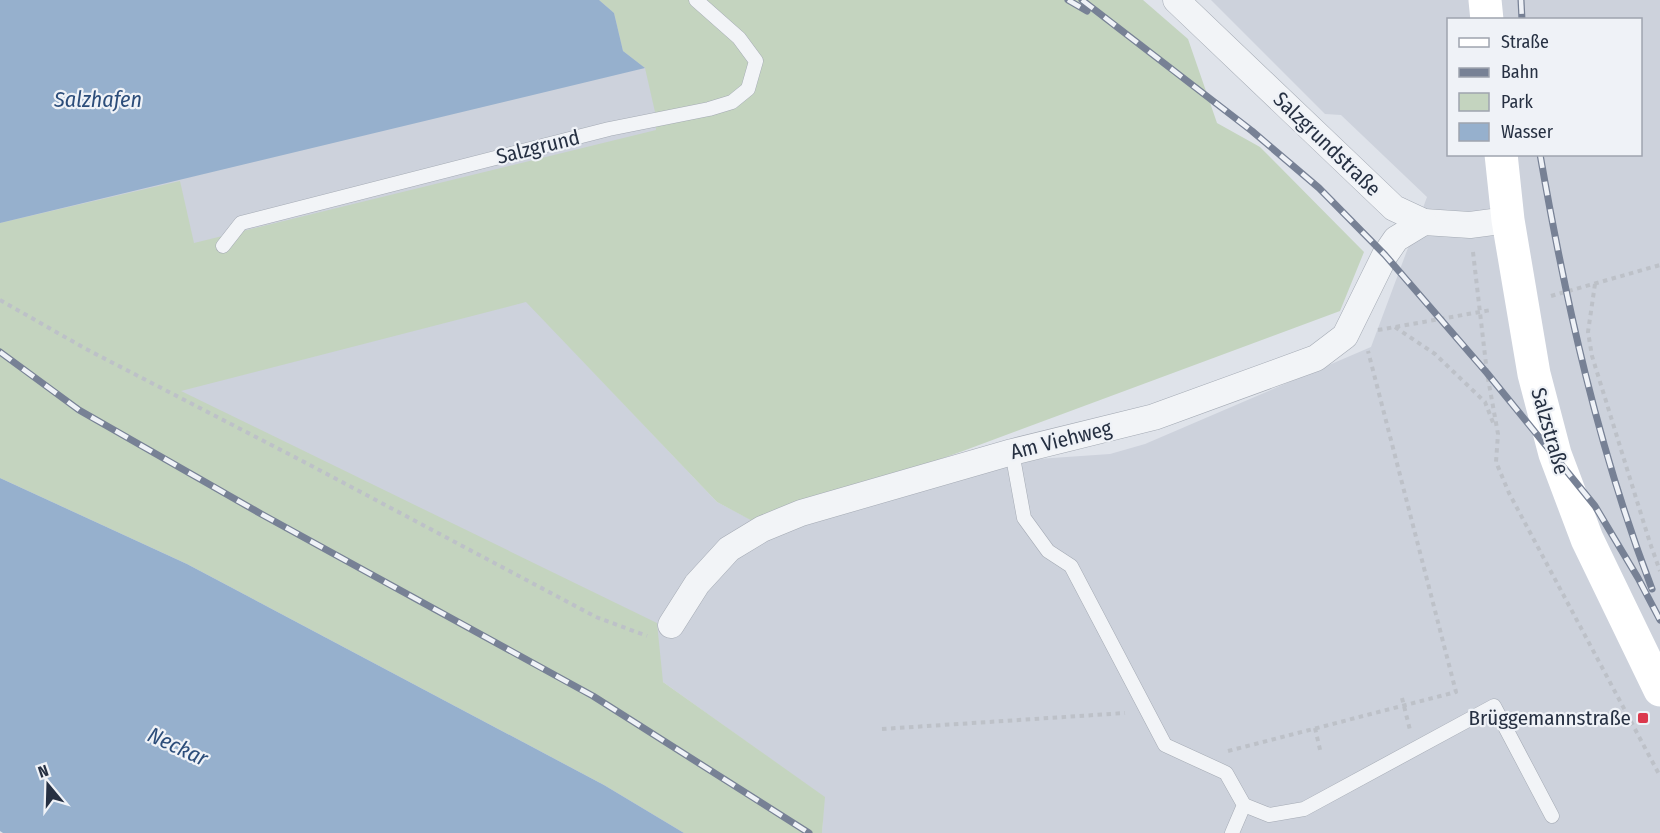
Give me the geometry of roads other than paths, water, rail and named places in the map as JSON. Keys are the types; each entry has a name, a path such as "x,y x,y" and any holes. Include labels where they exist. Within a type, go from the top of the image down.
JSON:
{"street":[{"name":"Salzgrundstraße","path":"1176,0 1394,208 1424,222 1470,225 1508,220"},
{"path":"1485,0 1487,18"},
{"name":"Salzstraße","path":"1501,156 1508,220 1534,374 1555,454 1587,539 1660,690"},
{"name":"Am Viehweg","path":"671,625 697,584 729,549 762,530 801,513 1012,452 1154,417 1316,358 1345,336 1385,255 1396,238 1424,222"}],"lane":[{"name":"Salzgrund","path":"223,246 241,223 609,129 709,110 732,102 748,89 756,61 739,38 696,0"},
{"path":"1012,452 1024,518 1048,551 1071,566 1165,745 1226,772 1244,805 1269,815 1304,809 1494,706 1552,816"},
{"path":"1232,833 1244,805"}],"water":[{"name":"Salzhafen","path":"0,0 599,0 614,13 623,51 645,68 0,223"},
{"name":"Neckar","path":"0,478 187,564 604,785 684,833 3,833 0,831"}],"railway":[{"path":"1068,0 1087,11"},
{"path":"1082,0 1252,131 1319,188 1385,255 1487,373 1595,506 1660,620"},
{"path":"1521,0 1522,18"},
{"path":"1540,156 1573,320 1600,429 1615,482 1652,589"},
{"path":"0,352 79,410 263,515 593,696 809,833"}],"place":[{"name":"Brüggemannstraße","path":"1643,718"}]}
